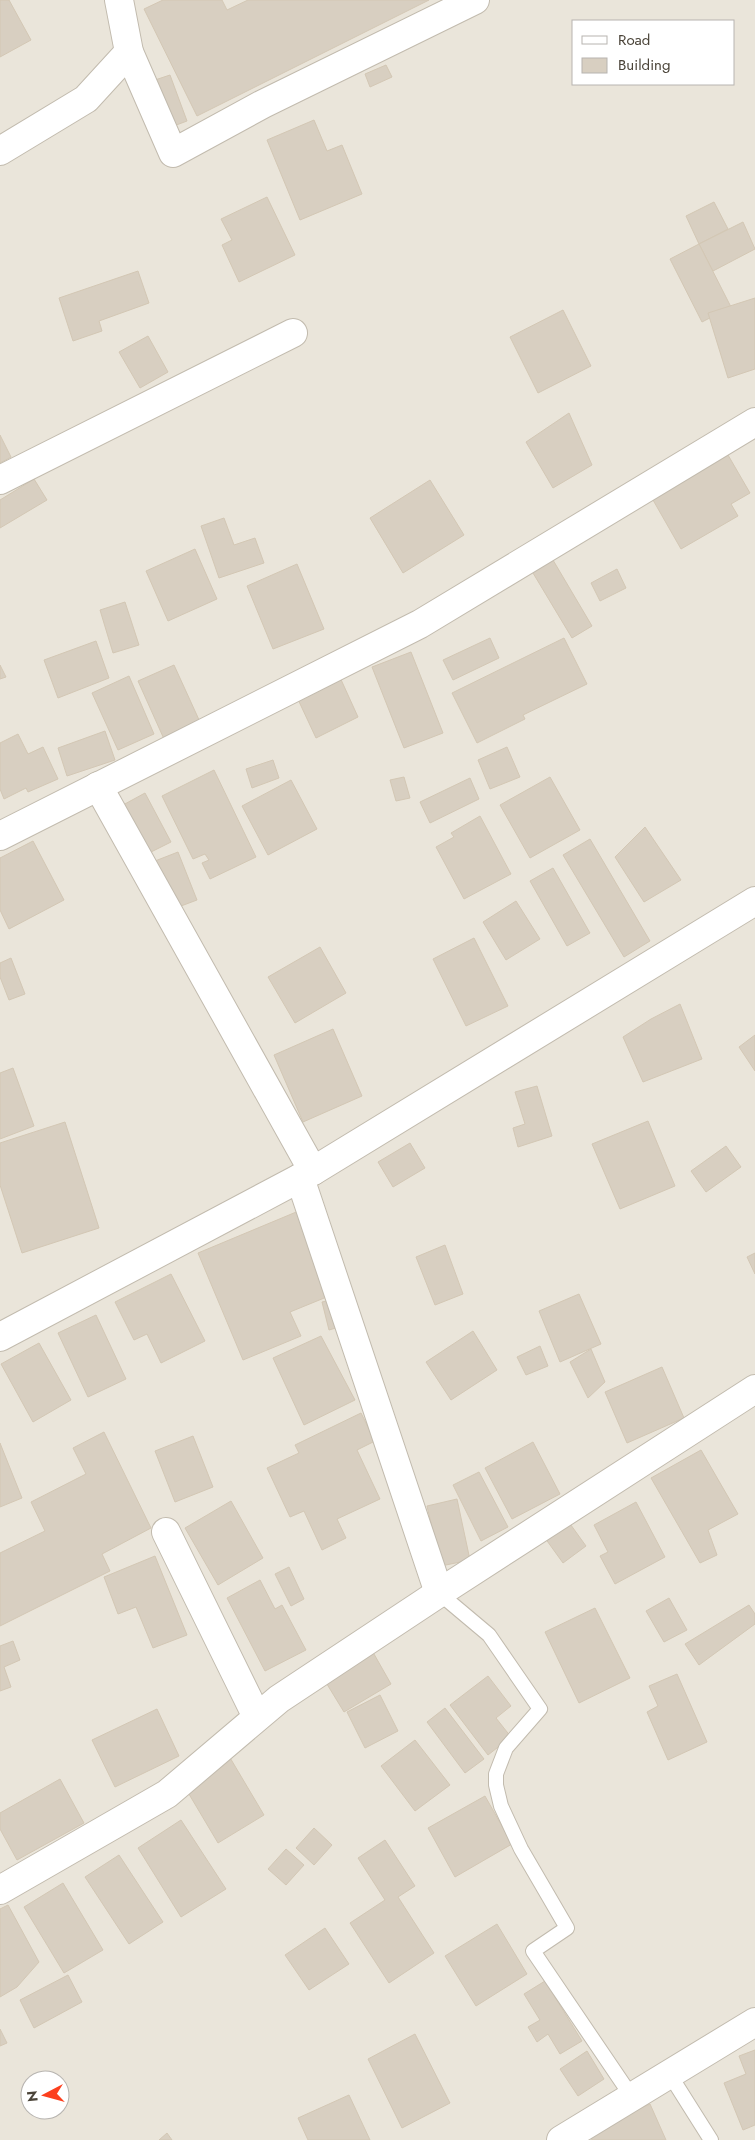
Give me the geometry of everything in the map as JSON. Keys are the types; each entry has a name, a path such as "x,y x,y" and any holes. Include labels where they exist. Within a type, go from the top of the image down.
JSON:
{"street":[{"path":"120,0 129,52 173,153 263,104 475,0"},
{"path":"0,151 86,99 129,52"},
{"path":"0,480 293,333"},
{"path":"0,836 420,624 755,422"},
{"path":"98,786 307,1174 439,1593"},
{"path":"0,1338 307,1174 755,901"},
{"path":"0,1890 167,1794 279,1700 439,1593 755,1389"},
{"path":"166,1532 257,1717"},
{"path":"561,2140 755,2022"}],"lane":[{"path":"439,1593 489,1635 540,1709 506,1748 496,1774 501,1806 521,1849 566,1928 534,1951 632,2097"},
{"path":"670,2075 711,2140"}],"shaded area":[{"path":"0,0 755,0 755,2140 0,2140"}],"building":[{"path":"0,0 9,0 31,40 0,57"},
{"path":"163,0 222,0 227,10 248,0 429,0 197,116 144,9"},
{"path":"386,65 392,77 370,87 365,74"},
{"path":"170,75 187,121 171,127 155,80"},
{"path":"314,120 327,151 342,145 362,194 300,220 267,140"},
{"path":"267,197 295,255 239,282 222,245 232,240 221,219"},
{"path":"714,202 728,229 699,244 686,216"},
{"path":"743,222 755,249 713,271 699,244"},
{"path":"699,244 731,307 702,322 670,259"},
{"path":"138,271 149,303 99,321 102,331 73,341 59,298"},
{"path":"755,298 755,369 728,378 708,313"},
{"path":"563,310 591,366 538,393 510,337"},
{"path":"148,336 168,372 140,388 119,352"},
{"path":"569,413 592,465 553,488 526,442"},
{"path":"0,435 11,457 0,463"},
{"path":"728,455 750,493 731,504 738,516 681,549 653,500"},
{"path":"34,479 47,500 0,528 0,500"},
{"path":"430,480 464,535 403,573 370,518"},
{"path":"224,518 234,545 255,538 264,563 219,578 201,526"},
{"path":"195,549 217,599 168,621 146,571"},
{"path":"550,555 592,626 572,638 530,568"},
{"path":"297,564 324,629 273,649 247,586"},
{"path":"617,569 626,588 600,601 591,583"},
{"path":"125,602 139,645 113,653 100,610"},
{"path":"490,638 499,658 453,680 443,660"},
{"path":"564,638 587,684 523,715 525,719 477,743 452,693"},
{"path":"96,641 109,678 58,698 44,660"},
{"path":"411,652 443,733 404,748 372,667"},
{"path":"0,665 6,677 0,679"},
{"path":"174,665 200,722 164,739 138,681"},
{"path":"338,673 358,717 316,738 295,693"},
{"path":"129,676 154,734 118,750 92,693"},
{"path":"105,731 115,760 67,776 58,748"},
{"path":"18,734 28,754 43,747 58,779 28,792 26,788 4,799 0,789 0,743"},
{"path":"507,747 520,777 490,789 478,760"},
{"path":"273,760 279,778 252,788 246,769"},
{"path":"214,770 256,857 210,879 202,863 209,860 205,854 193,859 162,796"},
{"path":"404,777 410,798 396,801 390,780"},
{"path":"550,777 580,830 530,858 500,805"},
{"path":"470,778 479,799 430,823 420,802"},
{"path":"291,780 317,829 268,855 242,806"},
{"path":"145,793 171,842 149,853 123,805"},
{"path":"480,816 511,874 464,899 436,847 454,837 451,833"},
{"path":"645,827 681,880 644,902 615,857"},
{"path":"590,839 650,941 624,957 563,855"},
{"path":"33,841 64,900 9,929 0,910 0,858"},
{"path":"178,852 197,900 173,909 155,861"},
{"path":"553,868 590,933 567,946 530,881"},
{"path":"516,901 540,939 506,960 483,922"},
{"path":"474,938 508,1006 466,1026 433,959"},
{"path":"320,947 346,993 295,1023 268,977"},
{"path":"11,958 25,994 9,1000 0,977 0,963"},
{"path":"680,1004 702,1059 643,1082 623,1037 651,1019"},
{"path":"333,1029 362,1096 303,1122 274,1055"},
{"path":"755,1035 755,1071 739,1047"},
{"path":"13,1068 34,1126 0,1139 0,1073"},
{"path":"537,1086 552,1136 518,1147 513,1128 525,1124 515,1092"},
{"path":"648,1121 675,1186 620,1209 592,1144"},
{"path":"65,1122 99,1228 22,1253 0,1185 0,1143"},
{"path":"410,1143 425,1168 393,1187 378,1162"},
{"path":"726,1146 741,1167 706,1192 691,1171"},
{"path":"301,1210 334,1294 290,1312 301,1336 243,1360 198,1253"},
{"path":"445,1245 463,1294 435,1305 416,1257"},
{"path":"755,1253 755,1274 747,1257"},
{"path":"171,1274 205,1341 161,1363 147,1334 134,1340 115,1302"},
{"path":"579,1294 601,1344 560,1362 539,1311"},
{"path":"339,1298 346,1325 329,1330 322,1302"},
{"path":"96,1315 126,1379 88,1397 58,1333"},
{"path":"473,1331 497,1370 451,1400 426,1362"},
{"path":"321,1336 355,1400 304,1425 273,1358"},
{"path":"39,1343 71,1400 33,1422 1,1364"},
{"path":"540,1346 548,1366 526,1375 517,1357"},
{"path":"591,1349 605,1382 588,1398 570,1362"},
{"path":"662,1367 684,1418 627,1443 605,1392"},
{"path":"361,1413 375,1441 357,1450 380,1499 337,1519 346,1538 322,1550 304,1511 290,1517 267,1468 299,1453 295,1445"},
{"path":"104,1432 151,1528 102,1554 110,1571 0,1626 0,1553 45,1531 31,1502 86,1474 73,1448"},
{"path":"193,1436 213,1487 175,1502 155,1451"},
{"path":"533,1442 560,1494 512,1519 485,1468"},
{"path":"0,1443 22,1498 0,1507"},
{"path":"701,1450 738,1514 708,1530 717,1555 700,1563 651,1478"},
{"path":"479,1472 508,1527 481,1541 453,1485"},
{"path":"457,1499 470,1560 441,1566 427,1506"},
{"path":"231,1501 263,1558 218,1585 185,1528"},
{"path":"636,1502 665,1557 615,1584 600,1556 608,1552 594,1525"},
{"path":"568,1521 586,1546 563,1563 545,1538"},
{"path":"155,1556 187,1635 153,1648 136,1607 118,1614 104,1577"},
{"path":"289,1567 304,1599 291,1606 275,1574"},
{"path":"260,1580 275,1609 282,1605 306,1650 265,1671 227,1598"},
{"path":"669,1598 687,1630 664,1642 646,1611"},
{"path":"749,1605 755,1614 755,1624 699,1665 685,1644"},
{"path":"595,1608 630,1678 579,1703 545,1632"},
{"path":"13,1641 20,1660 4,1667 11,1687 0,1691 0,1646"},
{"path":"370,1647 391,1684 344,1712 322,1676"},
{"path":"677,1674 707,1742 668,1760 647,1712 658,1706 649,1686"},
{"path":"488,1676 511,1706 496,1718 511,1737 488,1755 450,1705"},
{"path":"380,1695 398,1731 365,1748 347,1712"},
{"path":"445,1708 484,1759 465,1773 427,1722"},
{"path":"157,1709 179,1756 115,1787 92,1740"},
{"path":"415,1740 450,1785 415,1811 381,1766"},
{"path":"229,1756 264,1815 218,1843 183,1784"},
{"path":"60,1779 84,1823 17,1860 0,1829 0,1813"},
{"path":"485,1796 512,1844 455,1877 428,1828"},
{"path":"181,1820 226,1889 181,1917 138,1848"},
{"path":"314,1828 332,1845 314,1865 296,1848"},
{"path":"385,1840 415,1886 398,1897 434,1953 389,1983 350,1923 385,1900 358,1858"},
{"path":"286,1849 304,1865 286,1885 268,1869"},
{"path":"119,1855 163,1922 129,1944 85,1877"},
{"path":"63,1883 103,1950 64,1973 24,1907"},
{"path":"8,1905 39,1962 17,1987 0,1997 0,1909"},
{"path":"497,1924 527,1974 476,2006 445,1956"},
{"path":"325,1928 349,1964 309,1990 285,1955"},
{"path":"68,1975 82,2002 34,2028 20,2000"},
{"path":"545,1981 582,2041 560,2054 548,2034 537,2042 528,2027 540,2020 524,1994"},
{"path":"0,2029 7,2043 0,2046"},
{"path":"415,2034 450,2103 402,2128 368,2059"},
{"path":"755,2050 755,2125 743,2130 724,2083 746,2074 739,2056"},
{"path":"587,2051 604,2079 578,2096 560,2069"},
{"path":"349,2095 370,2140 308,2140 298,2118"},
{"path":"650,2104 666,2140 592,2140 588,2132"},
{"path":"167,2133 172,2140 159,2140"}]}
